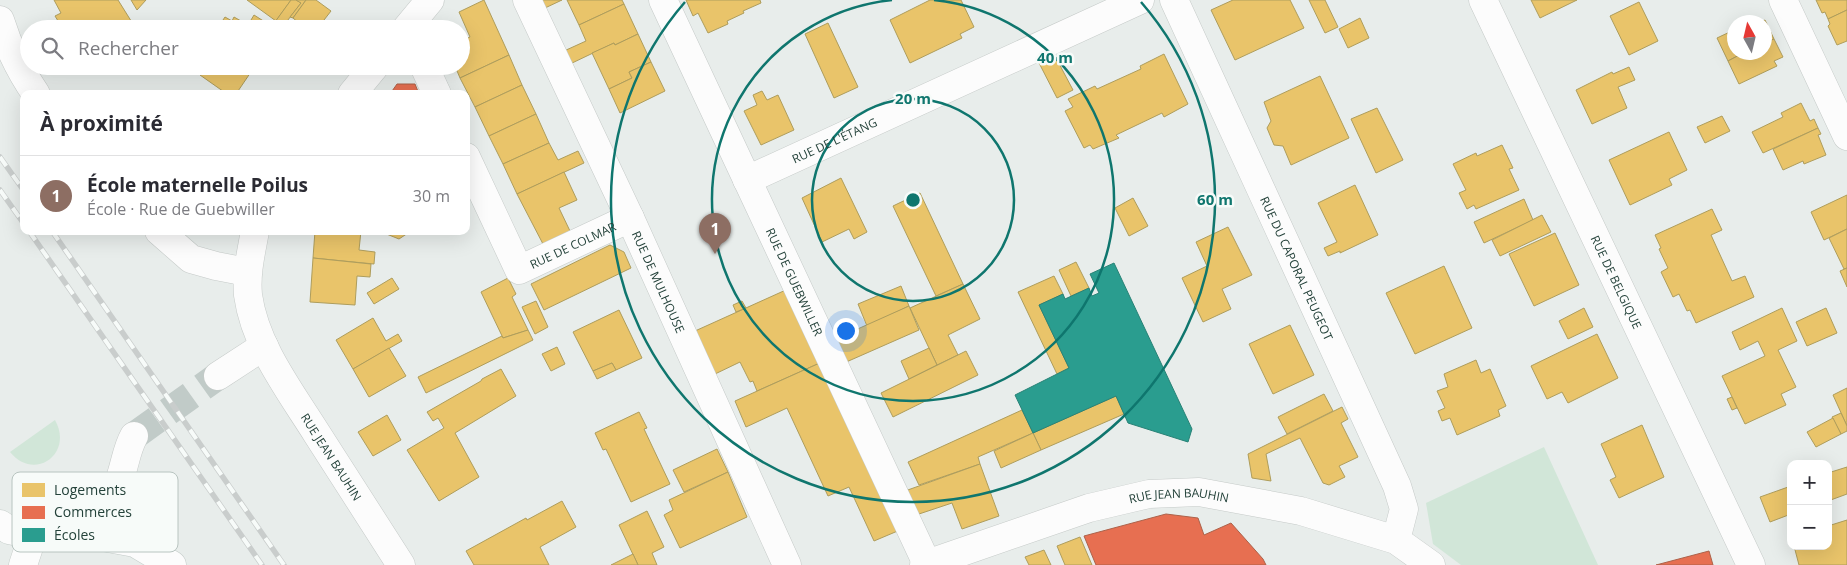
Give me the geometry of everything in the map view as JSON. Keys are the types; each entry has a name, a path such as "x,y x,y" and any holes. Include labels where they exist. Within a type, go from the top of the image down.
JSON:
{"street":[{"path":"413,20 430,0"},
{"name":"RUE DE MULHOUSE","path":"527,0 630,218 787,565"},
{"name":"RUE DE GUEBWILLER","path":"663,0 925,564"},
{"name":"RUE DE L'ÉTANG","path":"747,180 1140,0"},
{"name":"RUE DU CAPORAL PEUGEOT","path":"1174,0 1397,486 1404,509 1396,540"},
{"name":"RUE DE BELGIQUE","path":"1483,0 1751,565"},
{"path":"1783,0 1847,136"},
{"path":"0,20 20,68"},
{"path":"24,75 33,90"},
{"path":"355,90 368,75"},
{"path":"428,75 435,90"},
{"name":"RUE DE COLMAR","path":"470,166 519,270 630,218"},
{"path":"164,235 191,259 247,272"},
{"name":"RUE JEAN BAUHIN","path":"254,235 247,272 249,296 254,320 264,346 285,384 401,565"},
{"path":"218,376 264,346"},
{"path":"122,472 134,436"},
{"name":"RUE JEAN BAUHIN","path":"925,564 1089,508 1149,494 1199,492 1301,511 1396,540 1431,565"},
{"path":"0,524 12,531"},
{"path":"23,565 28,552"},
{"path":"150,552 172,565"}],"green space":[{"path":"55,420 60,432 59,444 49,460 40,464 30,464 20,461 10,452"},
{"path":"1544,447 1598,565 1461,565 1433,544 1426,503"}],"building: Logements":[{"path":"54,0 118,0 130,20 57,20 55,16 61,13"},
{"path":"131,0 146,0 137,10"},
{"path":"247,0 291,0 277,20"},
{"path":"291,0 301,3 288,20 276,20"},
{"path":"296,0 306,0 293,18 290,17 301,3"},
{"path":"306,0 316,0 331,11 324,20 295,20 293,18"},
{"path":"484,0 509,55 470,73 470,20 463,20 459,12"},
{"path":"541,0 562,0 545,8"},
{"path":"567,0 622,0 624,4 579,25"},
{"path":"686,0 760,0 761,3 727,21 728,24 708,33 698,13 693,16"},
{"path":"930,0 961,0 974,27 960,34 962,38 910,63 890,20"},
{"path":"1233,0 1290,0 1304,28 1235,60 1211,10"},
{"path":"1309,0 1325,0 1338,27 1325,33"},
{"path":"1531,0 1577,0 1540,18"},
{"path":"1816,0 1847,0 1847,10 1828,19 1825,12 1822,13"},
{"path":"1639,2 1658,41 1629,55 1610,16"},
{"path":"624,4 638,34 570,64 564,51 586,41 579,25"},
{"path":"1847,10 1847,41 1837,45 1828,26 1830,24 1828,19"},
{"path":"254,15 262,20 251,20"},
{"path":"1360,18 1369,38 1348,48 1339,29"},
{"path":"828,23 858,87 834,98 805,34"},
{"path":"1727,33 1727,59 1717,38"},
{"path":"638,34 651,62 629,72 632,78 609,89 592,53"},
{"path":"1774,39 1783,57 1774,61 1777,66 1739,84 1728,61 1772,60 1772,40"},
{"path":"1164,54 1188,104 1164,117 1162,113 1116,135 1119,138 1093,149 1090,145 1084,148 1065,111 1073,107 1068,99 1095,86 1097,89 1141,69 1140,66"},
{"path":"509,55 522,85 475,107 470,97 470,90 466,90 460,78 470,75 470,73"},
{"path":"1055,56 1073,90 1057,98 1039,63"},
{"path":"651,62 665,91 620,113 609,89 632,78 629,72"},
{"path":"1629,67 1635,80 1618,87 1627,108 1592,124 1576,90 1612,72 1613,74"},
{"path":"200,75 249,75 239,90 221,90"},
{"path":"1320,76 1349,138 1291,165 1283,146 1274,145 1267,128 1271,121 1264,102"},
{"path":"522,85 536,114 489,136 475,107"},
{"path":"762,91 767,100 778,95 794,130 761,145 744,111 757,105 753,95"},
{"path":"1801,103 1810,121 1814,119 1818,128 1763,153 1752,132 1783,117 1781,113"},
{"path":"1377,108 1403,160 1376,173 1351,119"},
{"path":"536,114 549,143 503,164 489,136"},
{"path":"1722,116 1730,131 1705,143 1697,127"},
{"path":"1818,128 1821,134 1818,135 1826,155 1804,164 1803,161 1783,170 1773,149"},
{"path":"1669,132 1687,170 1669,179 1672,185 1630,205 1609,160"},
{"path":"549,143 558,160 578,151 584,163 517,194 503,164"},
{"path":"1502,145 1513,168 1509,169 1519,190 1476,209 1474,205 1467,209 1459,193 1466,190 1453,164 1476,153 1477,156"},
{"path":"564,172 577,200 559,208 570,231 543,244 517,194"},
{"path":"841,178 867,232 854,239 849,229 822,242 802,198"},
{"path":"1355,185 1378,235 1340,253 1340,251 1328,256 1324,248 1337,242 1318,203"},
{"path":"920,193 963,284 936,296 893,206"},
{"path":"1847,195 1847,229 1824,240 1811,212"},
{"path":"1133,198 1148,226 1129,236 1115,208"},
{"path":"1524,199 1533,220 1484,243 1474,222"},
{"path":"1712,209 1722,230 1711,235 1732,281 1745,276 1754,297 1696,323 1690,310 1687,311 1679,294 1673,297 1661,272 1668,268 1655,235"},
{"path":"1542,215 1551,232 1500,256 1492,240"},
{"path":"1228,227 1252,275 1222,289 1231,309 1203,322 1182,278 1207,266 1196,242"},
{"path":"1847,229 1847,268 1844,269 1829,238"},
{"path":"1555,233 1579,285 1534,306 1509,254"},
{"path":"315,235 361,235 359,250 375,252 374,264 313,258"},
{"path":"389,235 405,235 399,239"},
{"path":"610,245 624,252 631,268 544,310 531,284"},
{"path":"313,258 371,264 370,277 357,276 355,305 310,302"},
{"path":"1076,262 1089,288 1071,296 1059,270"},
{"path":"1444,266 1472,328 1415,354 1386,293"},
{"path":"1847,268 1847,287 1840,271"},
{"path":"1054,276 1063,294 1039,305 1069,368 1057,374 1018,292"},
{"path":"392,278 399,289 374,304 367,293"},
{"path":"508,278 516,294 512,297 528,330 503,338 481,292"},
{"path":"963,284 980,319 948,335 958,355 937,365 910,308"},
{"path":"901,286 909,306 867,326 858,304"},
{"path":"788,289 822,362 757,391 753,381 750,382 740,362 715,374 695,331"},
{"path":"536,301 548,327 535,334 522,307"},
{"path":"742,301 746,308 736,312 733,305"},
{"path":"909,306 919,330 844,363 833,340"},
{"path":"1584,308 1593,327 1568,339 1559,321"},
{"path":"1782,308 1797,341 1778,350 1796,387 1781,394 1786,405 1745,424 1722,376 1765,356 1758,341 1740,350 1732,332"},
{"path":"1826,308 1837,333 1807,346 1796,322"},
{"path":"619,310 642,358 616,370 612,363 593,371 573,332"},
{"path":"373,318 386,341 398,334 402,341 353,369 336,340"},
{"path":"1290,325 1314,375 1273,394 1249,344"},
{"path":"528,330 533,340 426,393 418,377 502,336 503,338"},
{"path":"1597,334 1618,378 1568,403 1562,392 1547,399 1531,366"},
{"path":"557,347 565,364 551,371 542,354"},
{"path":"389,348 406,376 369,397 353,369"},
{"path":"929,348 937,365 909,379 901,361"},
{"path":"966,351 978,375 893,417 881,393"},
{"path":"1476,360 1481,373 1490,369 1506,406 1498,410 1500,416 1457,435 1450,418 1442,421 1438,411 1445,408 1437,391 1448,387 1444,374"},
{"path":"822,362 900,530 874,541 849,487 828,496 787,408 746,427 735,401"},
{"path":"612,363 616,370 597,379 593,371"},
{"path":"501,369 516,396 455,433 479,477 439,501 407,450 444,428 438,418 433,421 427,412"},
{"path":"1847,388 1847,426 1833,395"},
{"path":"1324,394 1333,411 1287,434 1278,417"},
{"path":"1116,396 1124,414 1041,450 1033,433"},
{"path":"1732,397 1737,408 1732,410 1727,399"},
{"path":"1342,407 1348,419 1341,423 1358,457 1339,466 1345,477 1329,485 1323,483 1300,438 1266,454 1271,481 1252,478 1248,454"},
{"path":"1022,410 1033,433 978,457 980,464 919,485 908,462"},
{"path":"639,412 647,428 644,429 670,484 631,502 606,449 603,450 595,433"},
{"path":"1841,413 1847,426 1847,431 1841,434 1832,417"},
{"path":"387,415 401,440 373,456 358,432"},
{"path":"1833,418 1841,434 1816,447 1807,432"},
{"path":"1642,425 1664,477 1619,498 1610,480 1616,477 1601,444"},
{"path":"1033,433 1041,450 1001,468 994,451"},
{"path":"717,449 728,472 684,492 673,470"},
{"path":"980,464 999,516 962,529 952,503 916,515 905,491"},
{"path":"1847,467 1847,494 1832,500 1832,472"},
{"path":"728,472 747,517 680,548 664,515 673,510 669,500"},
{"path":"1787,487 1787,516 1770,522 1760,497"},
{"path":"562,501 576,527 540,547 549,565 474,565 466,551 526,518 527,520"},
{"path":"647,511 664,547 652,553 657,565 638,565 619,525"},
{"path":"1847,520 1847,565 1799,565 1795,550 1832,550 1832,525"},
{"path":"1080,537 1092,565 1065,565 1057,546"},
{"path":"1044,550 1051,565 1029,565 1025,557"},
{"path":"633,554 638,565 611,565"}],"building: Commerces":[{"path":"397,84 415,84 417,90 393,90"},
{"path":"1166,514 1198,518 1204,535 1231,523 1263,559 1266,565 1096,565 1084,536"},
{"path":"1709,551 1713,565 1656,565"}],"building: Écoles":[{"path":"1114,263 1192,429 1188,442 1128,423 1116,396 1033,433 1015,395 1069,368 1039,305 1063,294 1065,299 1089,288 1092,296 1099,293 1090,274"}],"tunnel":[{"path":"134,436 218,376"}],"railway":[{"path":"0,157 20,185"},
{"path":"0,190 20,218"},
{"path":"32,235 262,565"},
{"path":"55,235 284,565"}],"place":[{"name":"École maternelle Poilus","path":"715,254"}]}
